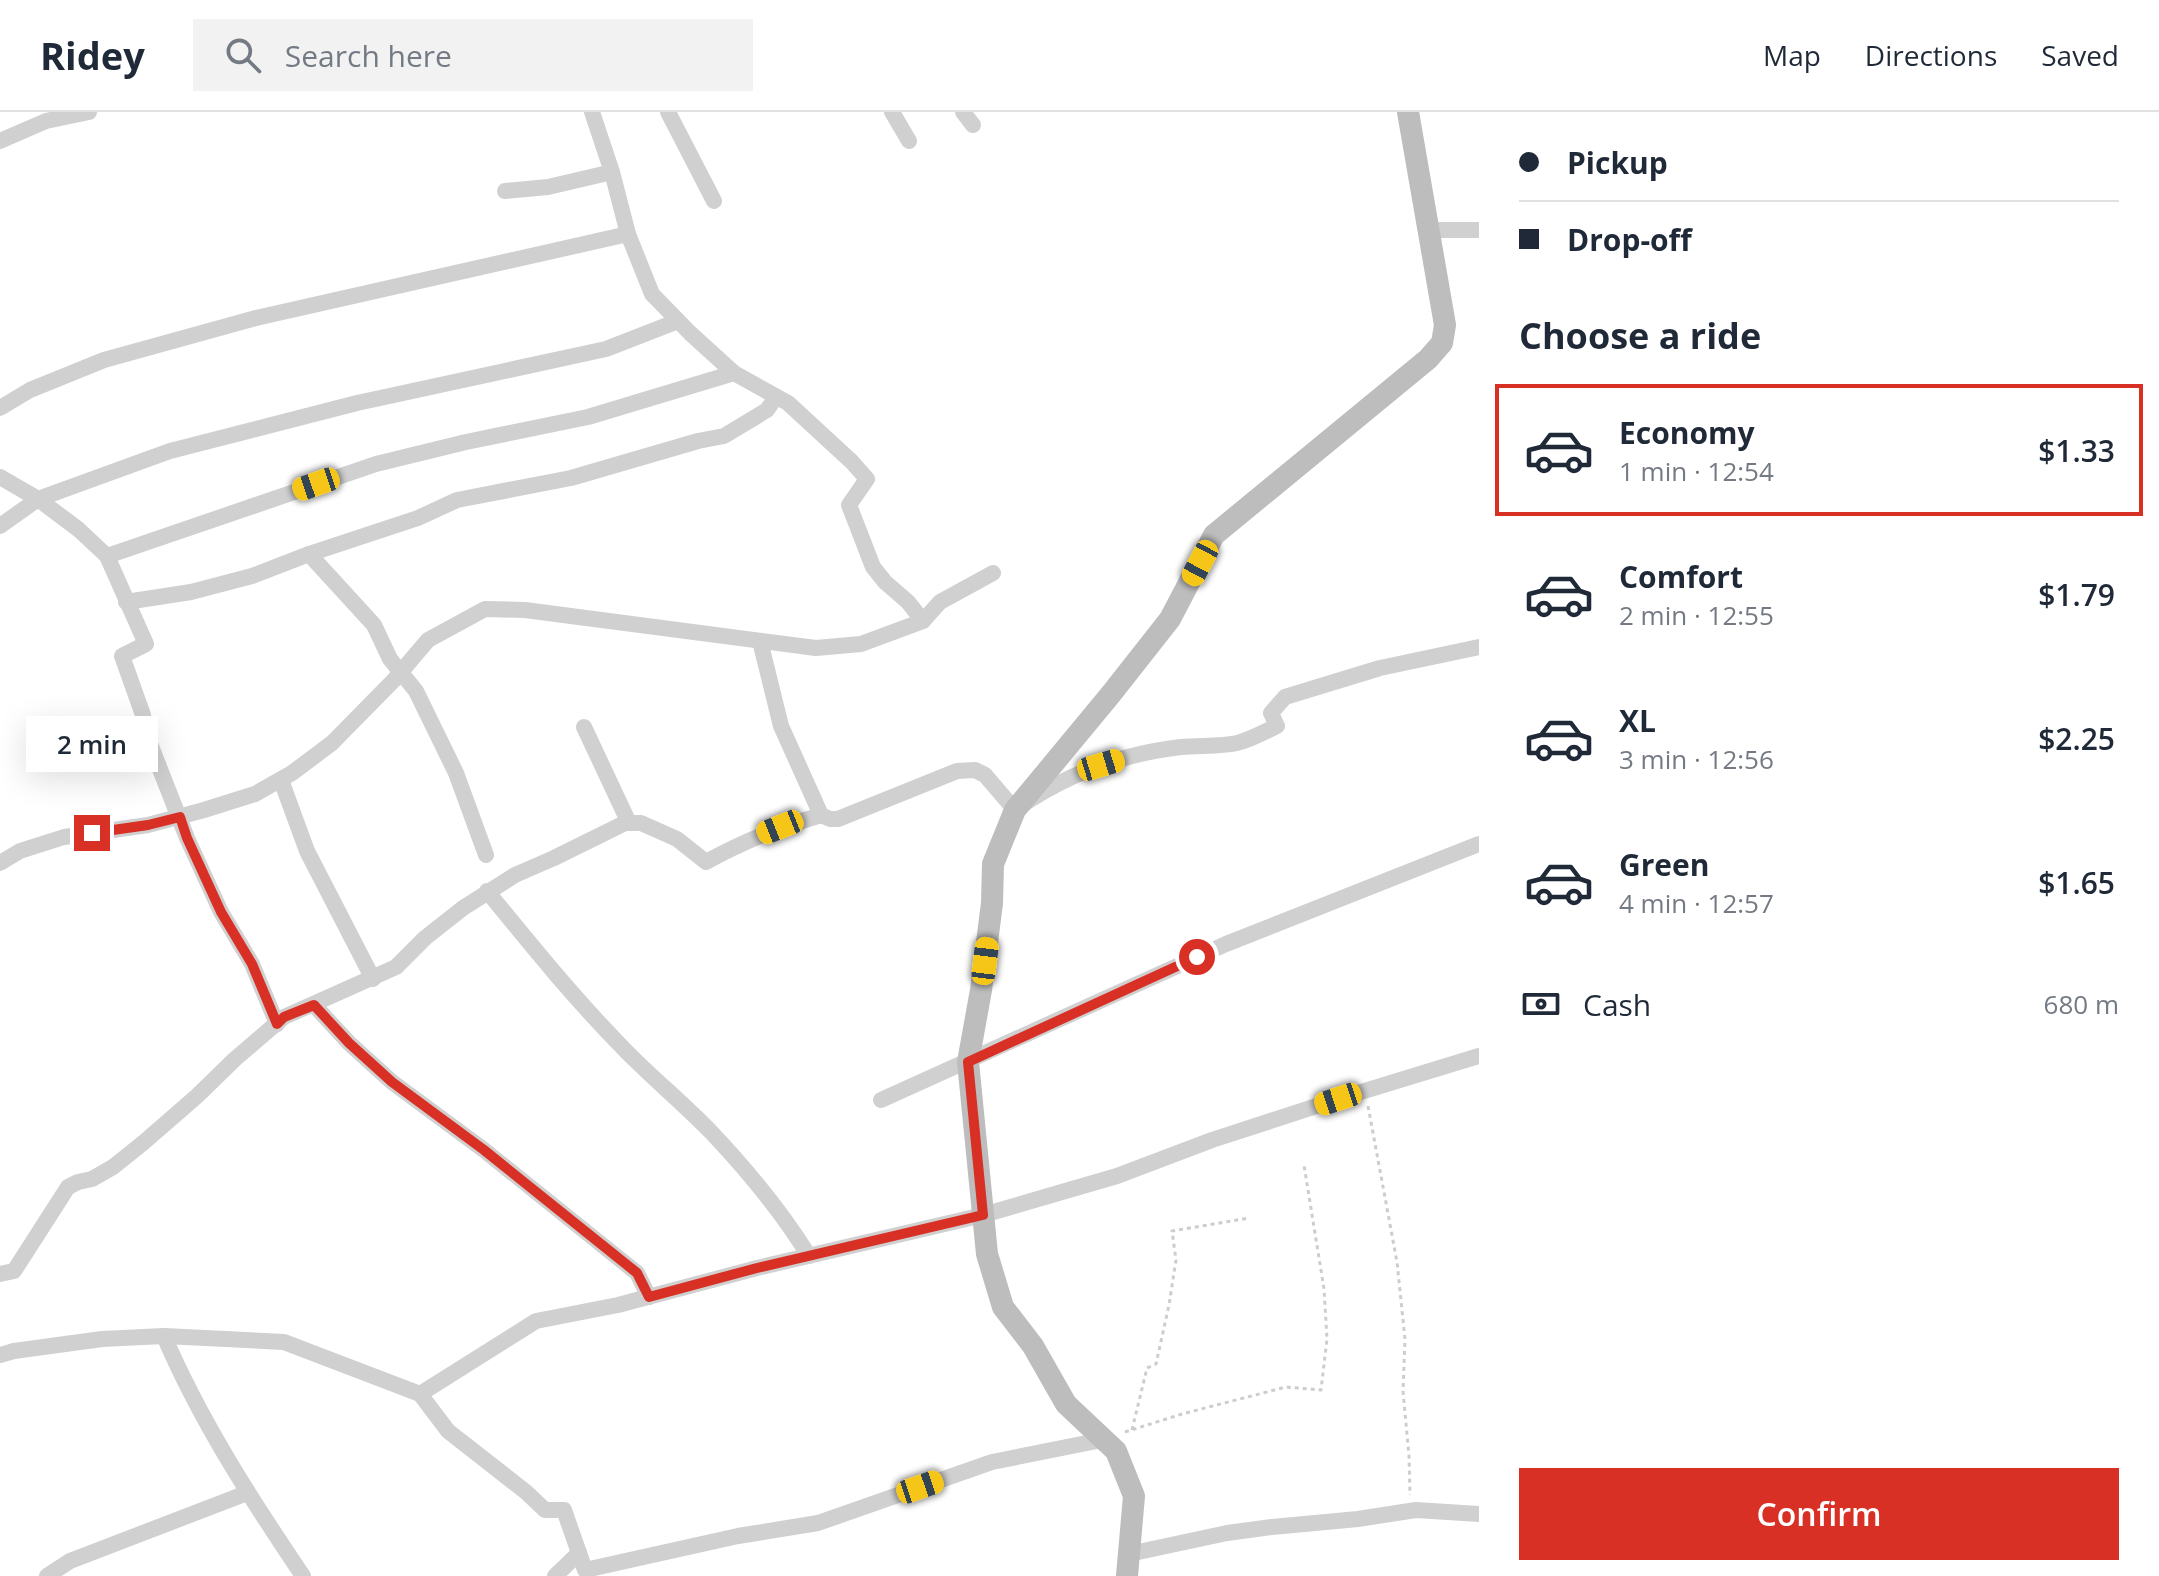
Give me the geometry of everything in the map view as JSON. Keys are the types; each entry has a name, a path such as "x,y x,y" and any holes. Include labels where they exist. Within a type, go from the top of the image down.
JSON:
{"street":[{"path":"0,141 46,121 89,112"},
{"path":"592,112 628,234 652,294 734,373 788,403 867,479 849,505 873,567 923,621"},
{"path":"668,112 714,201"},
{"path":"892,112 909,141"},
{"path":"1408,112 1445,325 1442,343 1428,359 1214,535 1170,619 1015,810 993,864 990,918 968,1062 987,1254 1003,1307 1033,1346 1066,1404 1116,1451 1134,1496 1128,1565 1227,1533 1410,1511 1479,1514"},
{"path":"505,191 548,187 612,172"},
{"path":"1428,230 1479,230"},
{"path":"0,408 30,390 104,360 256,318 628,234"},
{"path":"0,526 38,499 170,451 357,403 606,349 678,321"},
{"path":"107,556 376,464 588,417 734,373"},
{"path":"126,602 191,592 252,576 418,518 457,500 571,478 724,436 767,410 776,397"},
{"path":"0,477 38,499 107,556 146,644 122,656 143,715 147,736 187,838 221,912 252,964 277,1024"},
{"path":"309,554 374,625 390,659 416,691 456,773 486,855"},
{"path":"0,863 20,851 64,837 148,825 255,794 281,780 332,743 394,680 428,640 485,609 525,610 816,648 861,644 923,621 940,602 993,573"},
{"path":"760,641 781,726 821,815"},
{"path":"1015,810 1043,790 1101,765 1180,747 1236,743 1277,726 1271,713 1285,697 1380,668 1479,647"},
{"path":"584,727 629,823"},
{"path":"0,1274 14,1271 68,1187 92,1179 113,1167 284,1017 396,967 425,938 487,891 625,823 641,823 677,839 706,862 780,827 821,815 838,819 957,771 975,770 985,775 1015,810"},
{"path":"281,780 307,851 373,979"},
{"path":"881,1100 1226,944 1479,844"},
{"path":"487,891 571,994 748,1172 809,1256"},
{"path":"314,1005 349,1043 392,1082 484,1150 637,1273 649,1297"},
{"path":"420,1394 536,1321 618,1305 983,1215 1117,1176 1212,1140 1479,1056"},
{"path":"0,1355 102,1339 164,1336 284,1342 420,1394 448,1431 545,1510 564,1510 585,1570 738,1536 818,1523 992,1462 1102,1440"},
{"path":"164,1336 183,1381 247,1493 303,1576"},
{"path":"47,1576 70,1561 247,1493"},
{"path":"555,1576 579,1553"}],"path":[{"path":"1366,1090 1397,1262 1405,1339 1403,1391 1410,1511"},
{"path":"1102,1440 1182,1414 1286,1387 1321,1390 1327,1339 1324,1289 1304,1165"},
{"path":"1132,1430 1147,1368 1156,1364 1169,1305 1176,1260 1172,1231 1249,1218"}],"route":[{"path":"92,833 180,817 221,912 252,964 277,1024 284,1017 314,1005 349,1043 392,1082 484,1150 637,1273 649,1297 757,1268 983,1215 968,1062 1197,957"}]}
